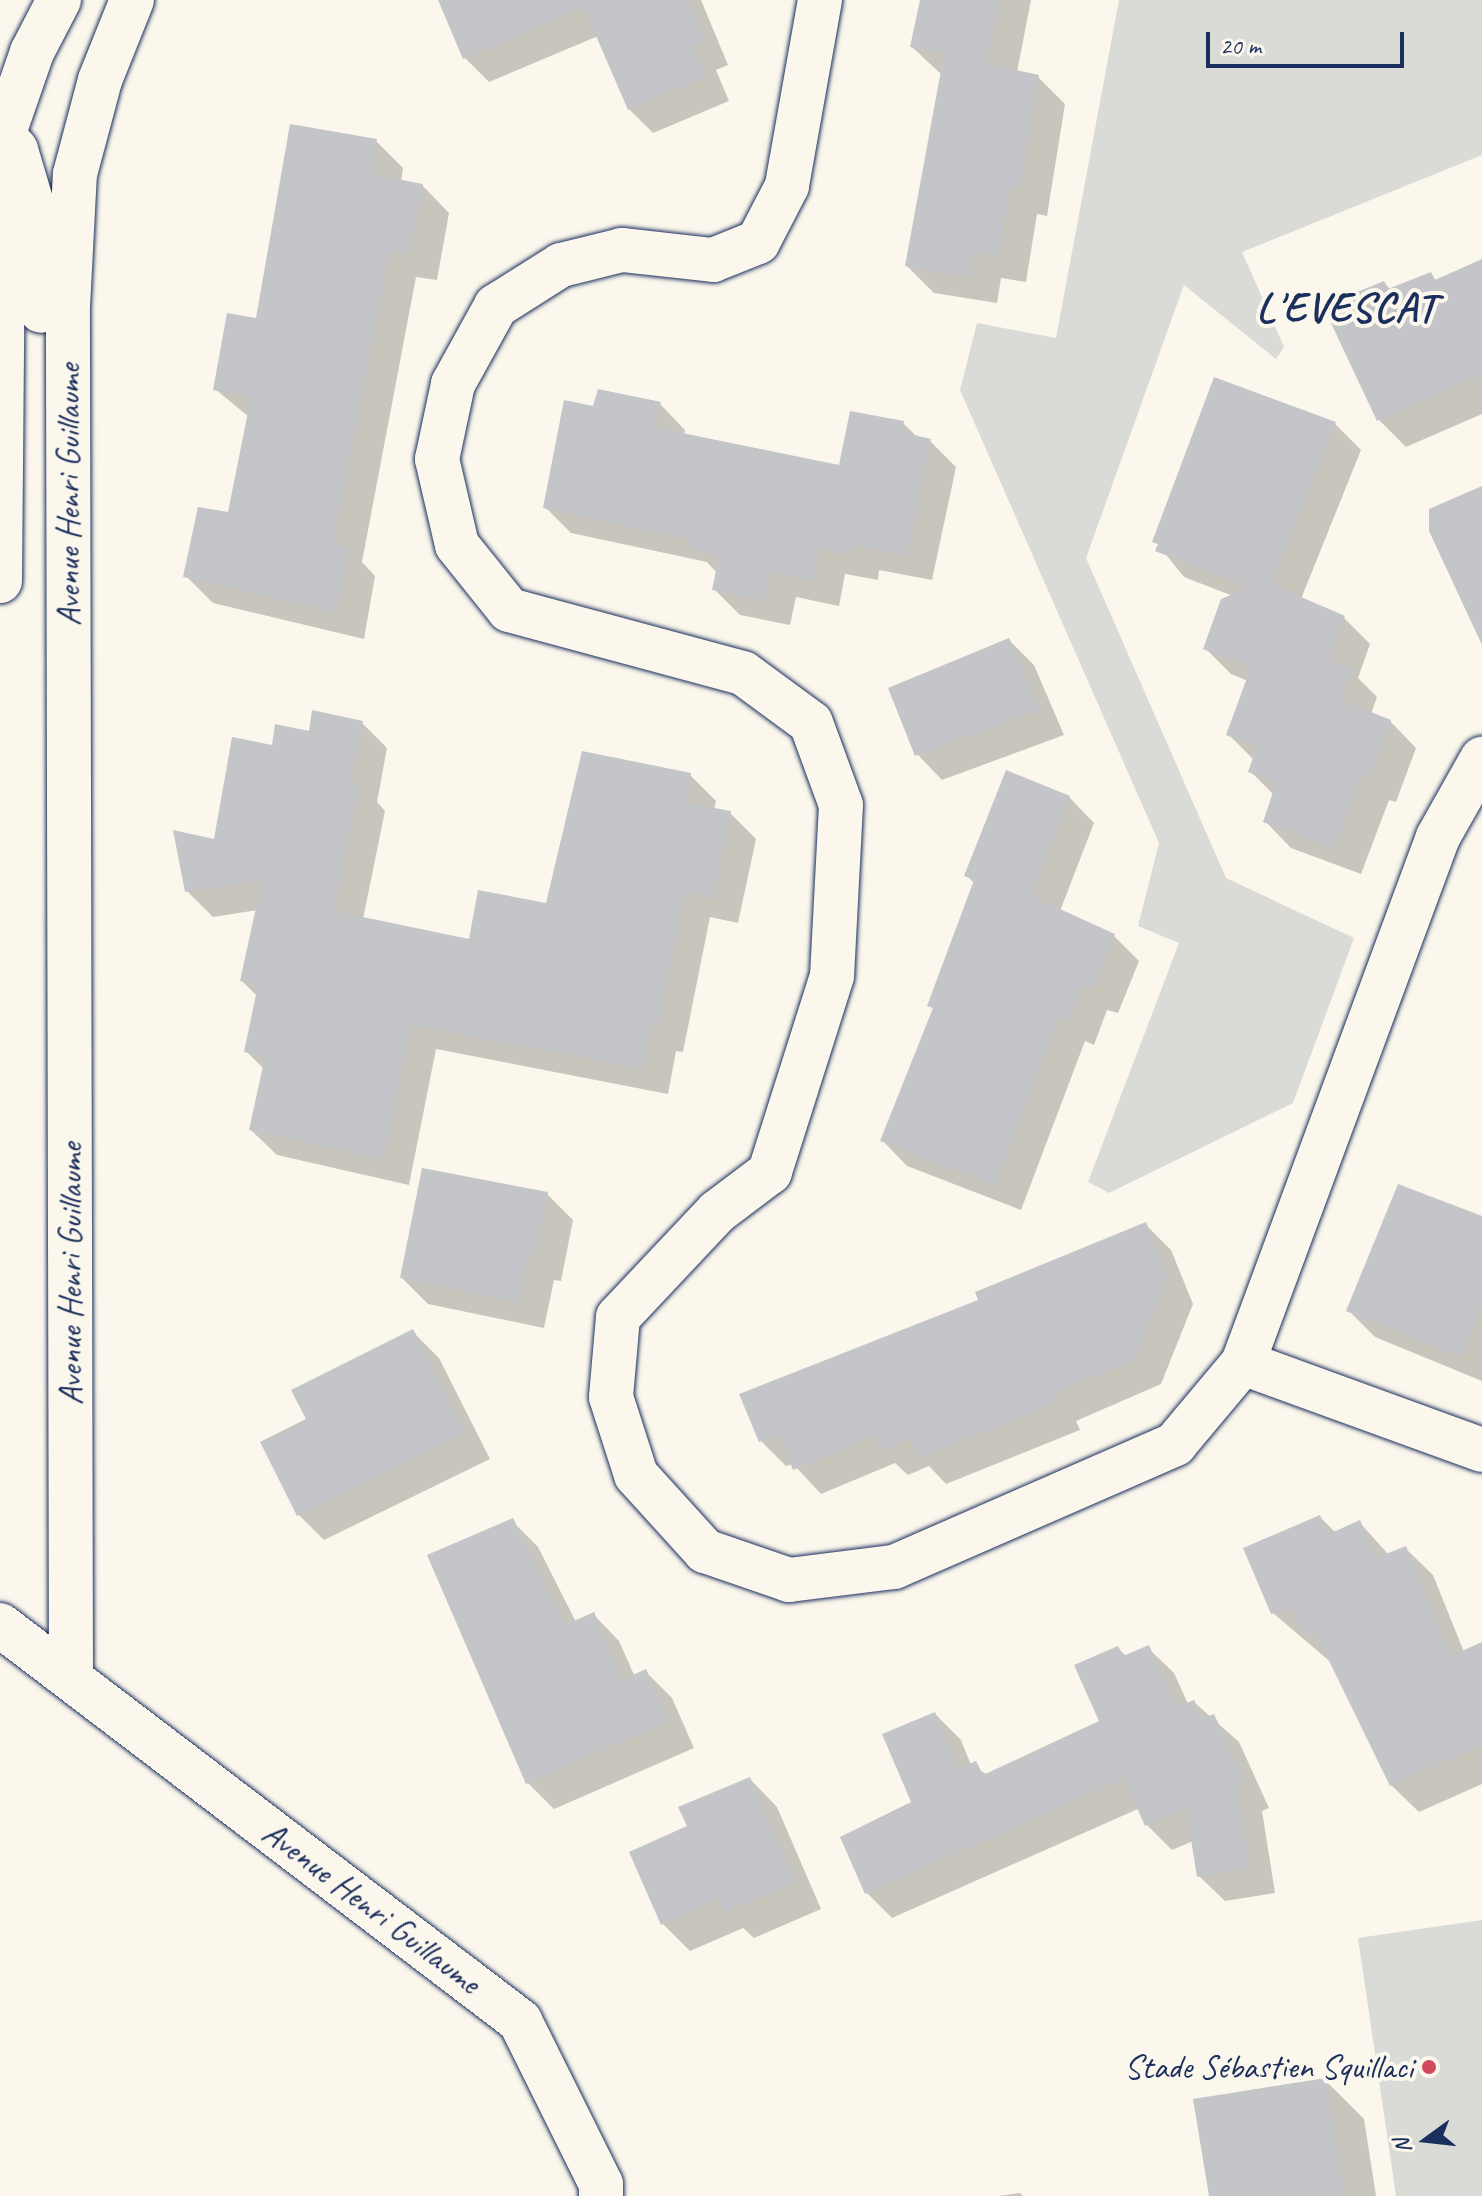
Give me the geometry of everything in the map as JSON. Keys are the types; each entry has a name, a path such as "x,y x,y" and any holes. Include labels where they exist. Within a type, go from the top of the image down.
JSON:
{"street":[{"name":"Avenue Henri Guillaume","path":"0,581 13,214 2,132 32,52 59,0"},
{"name":"Avenue Henri Guillaume","path":"71,1676 68,306 75,174 100,80 132,0"},
{"path":"820,0 787,186 758,242 713,260 622,250 561,265 496,306 453,384 437,459 457,545 509,610 743,673 811,723 841,805 832,976 770,1172 717,1212 618,1317 611,1397 636,1475 705,1551 789,1580 894,1567 1175,1444 1243,1363 1438,837 1482,759"},
{"path":"13,214 75,174"},
{"name":"Avenue Henri Guillaume","path":"13,214 41,259 44,663 69,872"},
{"path":"1243,1363 1482,1450"},
{"name":"Avenue Henri Guillaume","path":"0,1625 71,1676 520,2021 601,2184 601,2196"}],"shaded area":[{"path":"1119,0 1482,0 1482,155 1242,252 1284,347 1276,359 1184,285 1086,558 1226,878 1354,938 1293,1103 1109,1193 1088,1182 1179,943 1138,926 1159,843 960,390 977,323 1056,338"},
{"name":"Stade Sébastien Squillaci","path":"1482,1920 1482,2196 1396,2196 1358,1938"}],"building":[{"path":"438,0 688,0 706,41 693,46 706,77 628,110 584,8 463,59"},
{"path":"920,0 999,0 987,63 946,55 1039,75 1020,189 1010,188 999,256 974,252 970,277 905,266 944,54 910,47"},
{"path":"290,124 377,139 371,174 423,184 410,254 390,251 333,544 349,547 337,613 183,577 198,507 228,512 251,397 213,390 227,313 256,318"},
{"path":"1482,259 1482,375 1377,421 1323,306 1384,281 1388,289 1431,272 1435,280"},
{"path":"1214,377 1336,422 1271,584 1345,616 1329,660 1352,669 1340,700 1391,720 1370,777 1362,775 1334,848 1263,822 1276,783 1248,772 1257,746 1226,735 1251,667 1203,649 1221,599 1249,587 1155,551 1158,544 1152,542"},
{"path":"598,389 661,402 653,427 839,465 850,411 904,421 902,432 931,439 907,556 854,545 852,556 820,549 814,582 771,572 765,601 712,590 719,556 689,548 691,540 543,508 564,400 593,406"},
{"path":"1482,486 1482,645 1429,531 1429,509"},
{"path":"1009,638 1040,710 915,756 888,688"},
{"path":"312,710 363,721 351,781 360,783 334,911 469,939 478,890 546,903 582,751 691,773 687,803 731,811 713,899 685,892 658,1027 651,1027 643,1069 411,1025 384,1160 249,1130 265,1057 244,1052 258,985 240,981 262,880 185,892 173,830 214,839 232,737 272,745 275,724 309,731"},
{"path":"1006,770 1070,796 1031,896 1115,934 1093,989 1082,986 1069,1021 1059,1017 995,1186 880,1141 933,1008 927,1006 974,880 964,876"},
{"path":"422,1168 548,1192 536,1256 528,1255 519,1303 400,1278"},
{"path":"1398,1184 1482,1216 1482,1305 1461,1357 1346,1311"},
{"path":"1146,1222 1168,1277 1135,1359 1052,1395 1056,1403 919,1459 910,1438 880,1451 874,1436 793,1470 779,1434 759,1442 739,1394 978,1300 975,1292"},
{"path":"413,1329 466,1433 297,1516 260,1442 306,1419 291,1390"},
{"path":"1320,1515 1329,1534 1360,1520 1376,1558 1406,1546 1451,1656 1482,1642 1482,1745 1390,1786 1315,1632 1303,1637 1291,1607 1271,1614 1243,1548"},
{"path":"513,1518 565,1625 594,1612 622,1680 646,1669 669,1721 526,1784 427,1555"},
{"path":"1149,1645 1176,1707 1194,1700 1202,1718 1214,1714 1245,1782 1237,1786 1250,1867 1197,1877 1186,1808 1145,1826 1124,1779 865,1894 840,1837 911,1802 882,1734 935,1712 958,1768 976,1761 983,1775 1099,1721 1074,1665 1118,1646 1123,1656"},
{"path":"750,1777 795,1882 725,1912 719,1899 661,1925 629,1852 687,1826 678,1807"},
{"path":"1326,2078 1345,2196 1209,2196 1193,2099"}],"place":[{"name":"Stade Sébastien Squillaci","path":"1429,2067"}],"district":[{"name":"L'EVESCAT","path":"1347,308"}]}
